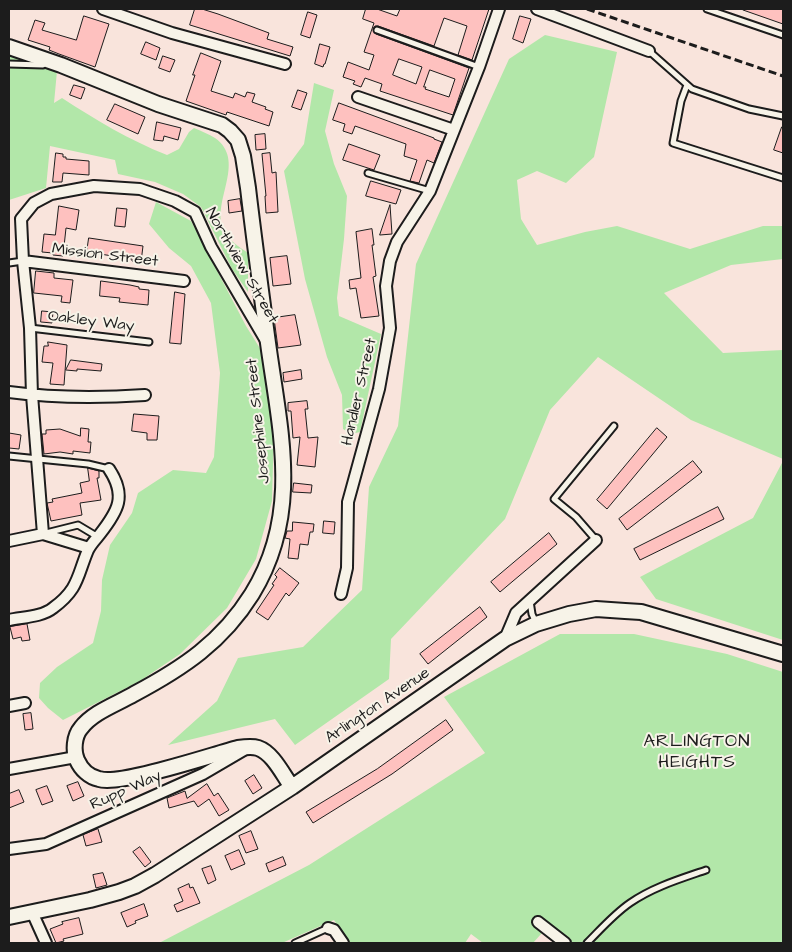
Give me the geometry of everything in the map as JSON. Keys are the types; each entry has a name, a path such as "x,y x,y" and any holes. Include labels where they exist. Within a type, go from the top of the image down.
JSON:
{"street":[{"path":"103,9 172,33 285,64"},
{"name":"Handler Street","path":"341,594 348,568 348,502 379,389 390,328 386,286 390,262 397,242 430,191 479,67 499,9"},
{"path":"537,9 649,51"},
{"name":"Josephine Street","path":"9,47 61,65 158,104 214,121 226,127 238,140 243,156 283,455 284,486 278,529 264,572 243,609 210,645 182,667 91,718 80,729 75,741 76,757"},
{"path":"358,96 454,130"},
{"name":"Northview Street","path":"43,534 21,219 34,203 51,194 94,186 140,189 176,201 195,212 211,247 268,344"},
{"name":"Mission Street","path":"23,261 184,281"},
{"path":"9,392 32,395 92,397 145,395"},
{"path":"9,620 51,610 71,593 78,580 89,548 118,508 119,493 116,480 109,469"},
{"path":"9,541 43,534 89,548"},
{"path":"505,639 516,613 596,540"},
{"name":"Arlington Avenue","path":"9,917 90,900 135,886 292,787 505,639 536,624 569,614 596,610 640,612 783,654"},
{"path":"9,706 25,704"},
{"path":"9,769 76,757 80,766 88,773 97,779 107,781 146,773 238,748 250,747 266,752 292,787"},
{"name":"Rupp Way","path":"9,849 46,844 202,774 250,747"},
{"path":"32,912 46,943"},
{"path":"538,922 565,943"},
{"path":"328,928 334,930 343,943"}],"lane":[{"path":"708,9 783,35"},
{"path":"376,30 479,67"},
{"path":"649,51 692,90 748,109 783,116"},
{"path":"9,64 43,65"},
{"path":"687,85 681,101 673,143 783,178"},
{"path":"368,173 430,191"},
{"path":"9,263 23,261"},
{"name":"Oakley Way","path":"30,328 149,342"},
{"path":"596,540 576,517 554,499 614,426"},
{"path":"9,456 88,464 109,469"},
{"path":"43,534 78,525 98,537"},
{"path":"530,600 536,624"},
{"path":"587,943 607,922 631,902 664,885 706,870"},
{"path":"295,943 328,928"}],"green space":[{"path":"545,35 617,52 594,157 566,183 537,171 517,180 521,219 537,245 585,232 617,226 690,249 763,226 783,226 783,259 731,265 664,293 723,353 783,350 783,459 691,420 598,357 550,410 505,519 391,639 389,679 295,745 275,719 168,745 217,701 238,658 303,647 362,590 369,487 398,426 416,264 509,59"},
{"path":"9,53 57,71 54,103 62,98 139,143 167,155 179,149 189,132 194,128 215,138 224,147 228,157 229,168 222,204 222,226 229,238 248,253 248,292 232,269 201,207 183,194 155,182 118,174 115,160 50,146 46,188 9,200"},
{"path":"314,83 334,90 325,131 334,164 347,196 337,298 339,316 381,334 360,432 351,434 343,429 342,395 327,357 305,279 284,171 304,144"},
{"path":"156,202 191,221 246,326 261,350 274,428 272,501 256,559 227,608 180,654 140,681 63,720 39,698 40,683 57,667 93,643 101,611 102,580 110,545 132,513 138,493 173,470 206,473 214,457 220,373 211,303 191,266 169,248 149,224"},
{"path":"783,461 783,640 656,599 640,577 753,518"},
{"path":"560,634 634,634 727,654 783,672 783,943 572,943 550,924 533,943 483,943 471,934 465,943 348,943 334,920 282,943 159,943 309,865 485,753 444,697"}],"building":[{"path":"195,9 218,14 269,33 267,39 293,47 290,56 190,25"},
{"path":"366,9 377,9 397,16 400,9 489,9 472,60 458,55 467,26 444,18 434,46 378,26 375,26 373,29 376,34 469,68 453,115 380,91 382,84 365,78 361,87 353,84 355,81 343,77 348,62 369,70 374,55 364,52 374,23 363,19","holes":["399,59 422,67 416,84 393,75","430,70 455,79 449,97 425,89"]},
{"path":"783,9 783,24 743,10"},
{"path":"308,12 317,15 310,38 301,35"},
{"path":"84,16 109,24 95,67 49,50 50,47 28,40 35,20 45,23 42,30 76,40"},
{"path":"520,16 531,19 523,43 513,39"},
{"path":"146,42 160,48 156,60 141,54"},
{"path":"320,44 330,47 323,67 315,64"},
{"path":"201,53 221,61 211,91 233,98 235,93 245,97 247,92 255,94 252,102 266,107 265,109 273,112 269,126 227,112 226,115 186,101"},
{"path":"163,56 175,60 170,72 159,68"},
{"path":"74,85 85,88 81,99 70,95"},
{"path":"298,90 307,93 301,110 292,107"},
{"path":"339,103 442,142 434,163 427,160 419,183 410,181 417,160 404,156 406,144 355,126 352,134 343,131 345,124 333,120"},
{"path":"115,104 145,117 138,134 107,120"},
{"path":"157,122 181,128 178,140 164,136 163,141 154,140"},
{"path":"783,127 783,153 774,150"},
{"path":"265,134 266,149 256,150 255,135"},
{"path":"349,144 380,155 374,170 343,160"},
{"path":"56,153 63,154 63,157 66,157 66,159 89,161 89,175 63,173 62,182 53,182"},
{"path":"270,153 272,173 276,172 278,212 266,213 262,154"},
{"path":"371,181 401,190 396,204 366,196"},
{"path":"240,199 242,211 229,213 228,201"},
{"path":"390,205 392,234 380,235"},
{"path":"59,206 79,210 76,230 66,228 63,256 42,252 44,234 55,235"},
{"path":"117,208 127,209 125,227 115,226"},
{"path":"372,229 376,276 373,277 379,316 361,318 356,288 350,289 349,280 361,278 356,232"},
{"path":"89,238 143,246 141,262 87,252"},
{"path":"287,256 291,284 273,286 270,258"},
{"path":"36,271 54,273 54,278 73,280 70,303 61,302 62,296 34,293"},
{"path":"101,281 149,290 148,305 119,302 120,298 100,296"},
{"path":"175,292 185,294 181,344 170,343"},
{"path":"42,311 53,312 52,323 41,322"},
{"path":"295,315 301,345 278,348 274,318"},
{"path":"48,342 67,345 64,385 50,384 53,363 42,362 44,346 48,346"},
{"path":"71,360 102,364 101,371 66,370"},
{"path":"301,370 302,379 284,382 283,373"},
{"path":"307,401 308,409 305,409 308,438 318,437 315,467 297,465 300,437 293,438 291,411 288,411 288,403"},
{"path":"134,414 159,416 157,440 147,440 147,433 132,431"},
{"path":"81,428 89,429 88,442 91,442 90,453 73,451 73,454 60,452 44,454 42,434 46,434 46,430 60,429 80,436"},
{"path":"657,428 667,437 607,509 597,500"},
{"path":"9,433 21,435 19,449 9,448"},
{"path":"693,461 702,472 627,530 619,519"},
{"path":"88,468 99,471 99,478 97,478 101,500 80,503 82,515 51,521 47,503 53,502 52,499 82,493 80,483 89,481"},
{"path":"294,483 312,485 311,493 293,492"},
{"path":"718,507 724,519 640,560 634,549"},
{"path":"324,521 335,522 334,534 323,533"},
{"path":"293,522 314,524 313,532 310,532 308,545 300,544 298,559 288,558 290,539 285,538 287,531 292,531"},
{"path":"549,533 557,544 500,592 491,582"},
{"path":"280,568 299,583 289,596 286,593 268,620 256,612 274,585 272,584 277,577 275,575"},
{"path":"480,607 487,617 428,664 420,654"},
{"path":"27,624 30,640 22,641 21,637 13,639 10,627"},
{"path":"31,713 33,729 25,730 23,714"},
{"path":"446,720 453,730 392,774 313,823 306,812 377,769"},
{"path":"254,775 262,788 253,794 245,781"},
{"path":"78,782 84,796 73,801 67,786"},
{"path":"207,784 214,796 218,793 229,810 219,816 209,799 198,807 194,801 169,808 167,798 185,791 187,798"},
{"path":"47,786 53,801 42,805 36,790"},
{"path":"19,790 24,802 9,808 9,794"},
{"path":"98,829 102,842 86,846 83,835"},
{"path":"251,831 258,849 246,853 239,836"},
{"path":"140,847 151,862 145,867 133,852"},
{"path":"239,850 245,864 231,870 225,856"},
{"path":"283,857 286,865 269,872 266,864"},
{"path":"211,866 216,880 208,884 202,869"},
{"path":"103,873 107,885 96,888 93,875"},
{"path":"189,884 190,888 193,887 200,903 177,912 174,905 183,901 178,889"},
{"path":"144,904 148,916 135,921 136,923 127,927 121,913"},
{"path":"79,918 83,934 63,939 64,941 56,943 50,929 63,924 62,922"}],"railway":[{"path":"587,9 783,76"}],"district":[{"name":"ARLINGTON HEIGHTS","path":"697,752"}]}
